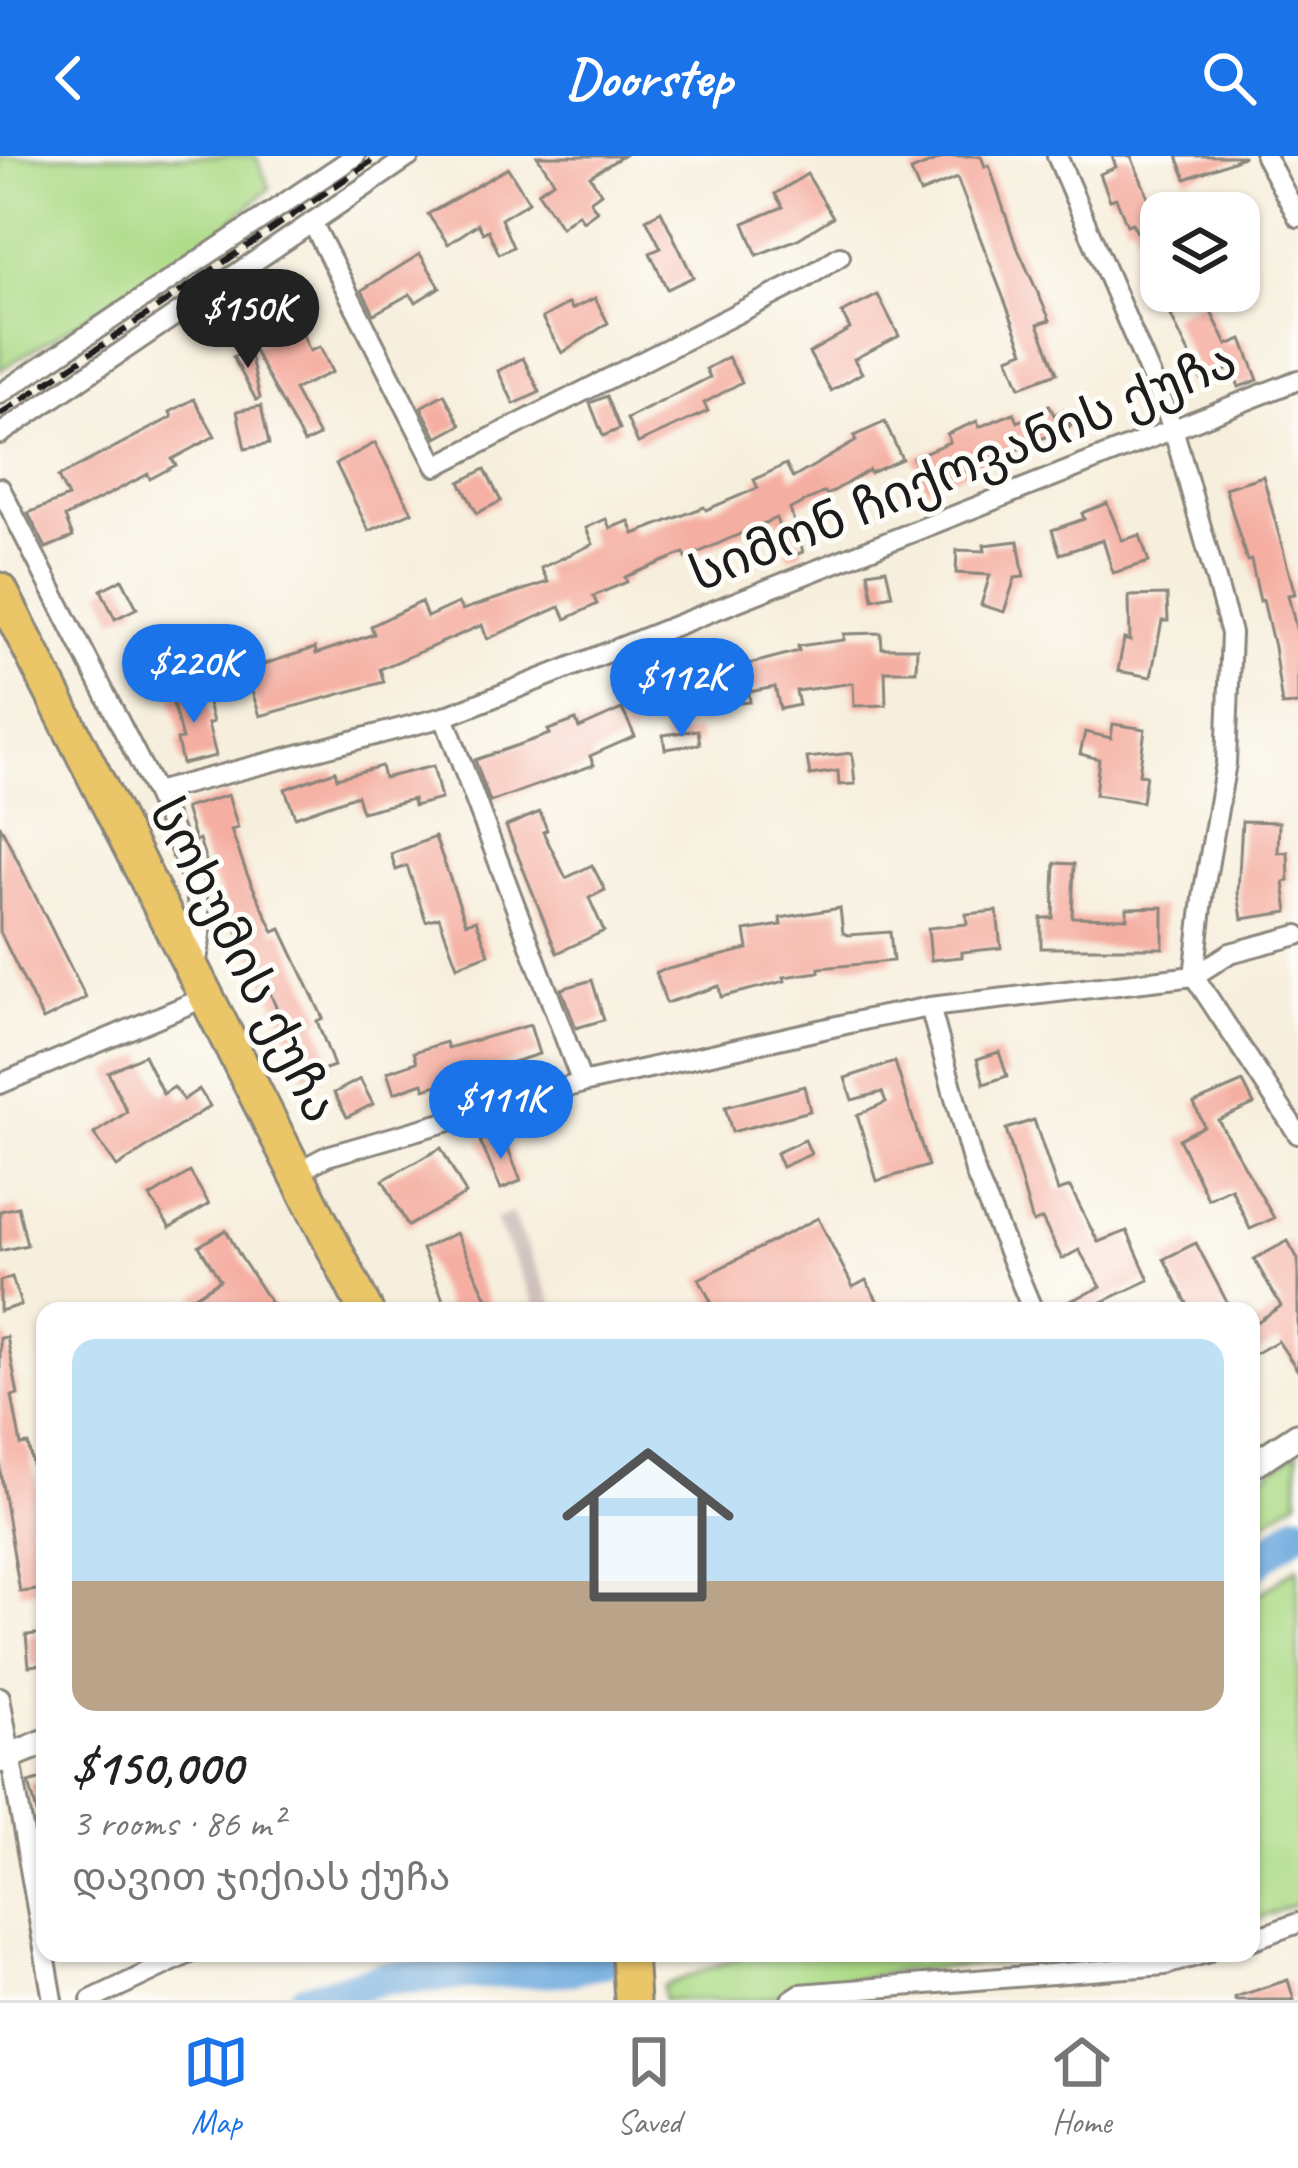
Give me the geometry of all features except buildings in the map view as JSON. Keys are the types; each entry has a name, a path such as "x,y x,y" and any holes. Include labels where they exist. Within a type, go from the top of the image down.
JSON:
{"highway":[{"name":"სოხუმის ქუჩა","path":"0,590 361,1302"},
{"path":"630,1962 632,2000"}],"street":[{"path":"0,394 355,156"},
{"path":"0,434 410,156"},
{"path":"1058,156 1173,428 1231,633 1226,763 1194,976 1298,1134"},
{"path":"1265,156 1298,217"},
{"path":"311,222 436,466 801,281 840,256"},
{"name":"სიმონ ჩიქოვანის ქუჩა","path":"155,792 444,717 1298,380"},
{"path":"0,488 155,792 200,897 202,942 200,985 0,1084"},
{"path":"444,717 582,1083"},
{"path":"295,1174 327,1156 582,1083 930,1007 1194,976 1229,952 1298,935"},
{"path":"930,1007 976,1175 1029,1302"},
{"path":"1260,1460 1298,1435"},
{"path":"0,1697 5,1757 36,1914"},
{"path":"5,1757 36,1745"},
{"path":"1260,1937 1298,1923"},
{"path":"45,1962 53,2000"},
{"path":"91,2000 171,1962"},
{"path":"791,2000 800,1994 1175,1962"}],"shaded area":[{"path":"511,1213 553,1302 534,1302 495,1220"}],"green space":[{"path":"0,156 256,156 270,188 203,246 0,370"},
{"path":"1298,1452 1298,1499 1260,1525 1260,1477"},
{"path":"1298,1567 1298,1903 1260,1918 1260,1594"},
{"path":"726,1962 1010,1962 889,1972 757,2000 664,2000 663,1986"}],"waterway":[{"path":"1260,1559 1298,1529"},
{"path":"305,2000 384,1978 571,1969 601,1962"}],"railway":[{"path":"0,415 379,156"}]}
